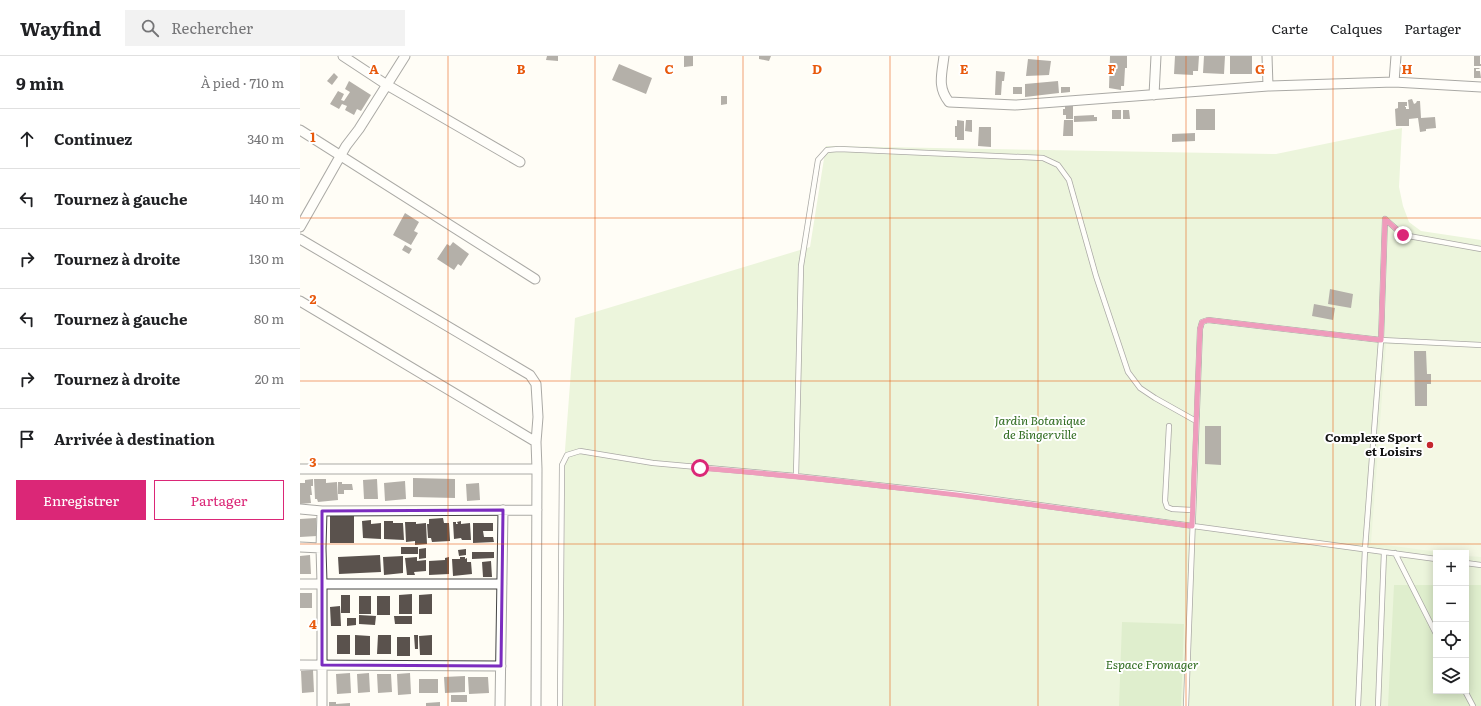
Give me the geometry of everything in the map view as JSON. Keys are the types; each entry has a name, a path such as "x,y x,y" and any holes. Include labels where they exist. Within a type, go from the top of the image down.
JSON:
{"street":[{"path":"343,56 387,85 520,162"},
{"path":"300,227 346,146 359,129 405,56"},
{"path":"944,56 941,86 944,95 950,102 1015,105 1154,96 1268,86 1394,82 1481,87"},
{"path":"1154,96 1156,56"},
{"path":"1267,56 1268,86"},
{"path":"1394,82 1396,56"},
{"path":"300,130 535,279"},
{"path":"300,239 530,374 536,384 538,417 536,442 536,706"},
{"path":"300,301 536,442"},
{"path":"300,469 537,468"},
{"path":"300,509 322,511 537,510"},
{"path":"500,706 503,510"},
{"path":"322,511 320,548 322,583 322,706"},
{"path":"300,547 320,548"},
{"path":"300,584 502,584"},
{"path":"300,665 501,666"}],"lane":[{"path":"796,476 801,266 818,160 827,150 839,149 1043,158 1058,165 1069,180 1096,276 1128,372 1140,388 1196,421"},
{"path":"1358,706 1365,549 1381,340 1385,219 1403,235 1481,249"},
{"path":"1186,706 1192,510 1200,329 1202,322 1208,320 1381,340 1481,345"},
{"path":"1169,426 1165,501 1167,506 1172,509 1192,510"},
{"path":"560,706 562,466 567,454 580,451 653,463 796,476 958,494 1433,559"},
{"path":"1378,706 1384,552"},
{"path":"1395,554 1433,628"},
{"path":"1469,563 1481,565"},
{"path":"1467,694 1473,706"}],"highlighted area":[{"path":"503,510 501,666 322,665 322,511"}],"green space":[{"name":"Jardin Botanique de Bingerville","path":"1402,128 1399,187 1403,206 1409,222 1421,231 1481,240 1481,706 563,706 565,450 575,318 810,247 826,146 1276,154"},
{"name":"Complexe Sport et Loisirs","path":"1386,344 1481,347 1481,557 1469,556 1469,550 1433,550 1433,551 1371,543"},
{"path":"1394,585 1433,585 1433,694 1469,694 1469,585 1481,585 1481,706 1388,706"},
{"name":"Espace Fromager","path":"1122,622 1184,624 1181,706 1119,706"}],"building":[{"path":"547,56 558,56 558,61 546,60"},
{"path":"684,56 693,56 693,66 684,67"},
{"path":"759,56 771,56 769,61 759,59"},
{"path":"1110,56 1127,56 1124,86 1121,86 1121,90 1109,88"},
{"path":"1175,56 1199,56 1198,71 1193,71 1193,75 1174,74"},
{"path":"1204,56 1225,56 1224,74 1203,73"},
{"path":"1230,56 1252,56 1252,74 1230,74"},
{"path":"1474,56 1480,56 1481,66 1474,66"},
{"path":"1028,59 1051,61 1049,75 1026,76"},
{"path":"619,64 652,78 646,94 612,80"},
{"path":"1474,68 1480,68 1476,69 1476,71 1480,71 1481,78 1474,78"},
{"path":"996,71 1005,72 1004,81 1002,81 1001,95 995,95"},
{"path":"334,73 338,77 332,85 327,81"},
{"path":"349,81 371,95 361,111 357,109 354,115 345,110 347,106 342,104 339,109 330,104 338,91 344,94 341,100 344,101 350,92 345,89"},
{"path":"1058,81 1059,93 1025,97 1025,84"},
{"path":"1013,87 1022,87 1022,94 1013,94"},
{"path":"1061,87 1070,87 1070,92 1061,93"},
{"path":"721,96 727,96 727,104 721,105"},
{"path":"1412,99 1414,104 1417,101 1420,101 1421,118 1435,117 1436,128 1426,129 1426,131 1420,132 1418,118 1409,119 1409,126 1396,126 1395,109 1398,108 1398,102 1407,102 1407,106 1405,107 1406,109 1409,109 1408,100"},
{"path":"1065,103 1073,104 1073,119 1066,119 1066,115 1063,115"},
{"path":"1196,109 1215,109 1215,130 1196,130"},
{"path":"1112,110 1121,110 1121,119 1112,119"},
{"path":"1123,110 1129,110 1130,119 1123,119"},
{"path":"1094,115 1094,117 1097,117 1097,121 1074,122 1074,116"},
{"path":"957,120 964,121 964,140 957,140 957,137 955,137 955,126 957,126"},
{"path":"966,120 972,120 972,132 965,131"},
{"path":"1064,120 1073,120 1073,136 1063,136"},
{"path":"979,127 991,127 991,147 978,146"},
{"path":"1195,133 1195,141 1172,142 1172,134"},
{"path":"405,213 419,222 414,231 418,233 411,245 393,235"},
{"path":"453,242 469,254 461,266 458,264 454,270 437,259 447,244 450,246"},
{"path":"405,245 412,249 409,254 402,250"},
{"path":"1330,289 1353,294 1351,308 1328,304"},
{"path":"1314,304 1335,308 1333,320 1312,316"},
{"path":"1414,351 1426,351 1427,374 1431,374 1431,384 1427,384 1427,406 1415,406"},
{"path":"1205,426 1221,426 1221,465 1205,464"},
{"path":"413,478 455,479 455,498 413,497"},
{"path":"313,479 313,486 311,486 312,495 310,495 311,503 300,504 300,483 305,483 305,480"},
{"path":"314,479 326,479 326,483 337,482 338,500 318,502 317,499 315,499"},
{"path":"377,479 378,499 364,499 363,480"},
{"path":"405,481 406,499 385,501 384,483"},
{"path":"338,482 342,482 342,484 352,484 353,490 344,490 344,494 338,494"},
{"path":"479,483 480,500 467,501 466,484"},
{"path":"330,515 354,515 354,543 330,543"},
{"path":"316,518 317,536 300,537 300,519"},
{"path":"443,518 444,523 449,523 450,541 432,542 431,538 428,538 427,524 429,524 429,519"},
{"path":"371,520 371,524 381,523 381,539 363,538 362,521"},
{"path":"384,521 403,523 404,540 384,539"},
{"path":"461,521 461,524 470,523 471,540 462,540 461,538 454,539 453,522 458,524 457,522"},
{"path":"405,522 416,522 416,524 426,523 427,544 415,545 415,541 406,542"},
{"path":"473,523 493,523 493,531 483,531 484,537 493,537 494,542 473,543"},
{"path":"401,547 418,547 418,554 401,554"},
{"path":"426,548 426,558 419,559 419,549"},
{"path":"466,549 466,555 459,556 458,550"},
{"path":"472,552 494,552 494,558 472,559"},
{"path":"310,555 311,574 300,574 300,556"},
{"path":"380,555 381,572 339,574 338,557"},
{"path":"403,556 403,573 384,575 383,557"},
{"path":"417,557 417,561 426,560 426,571 414,572 415,575 407,575 405,558"},
{"path":"449,557 449,574 429,575 429,561 445,560 445,558"},
{"path":"460,557 465,557 465,559 467,558 467,562 471,562 472,574 453,576 452,559 460,559"},
{"path":"491,561 492,577 483,577 482,562"},
{"path":"300,593 312,593 312,608 300,608"},
{"path":"412,594 412,614 399,614 399,595"},
{"path":"432,594 432,614 419,614 419,595"},
{"path":"341,595 350,595 350,613 341,613"},
{"path":"359,596 371,596 371,614 359,614"},
{"path":"377,596 390,596 390,615 377,615"},
{"path":"340,606 341,626 331,626 330,607"},
{"path":"359,615 376,616 375,625 359,624"},
{"path":"394,616 412,616 412,624 395,624"},
{"path":"347,618 356,618 356,625 347,626"},
{"path":"337,635 350,635 350,654 337,654"},
{"path":"355,635 370,636 370,655 355,655"},
{"path":"378,635 391,635 391,654 377,654"},
{"path":"414,635 418,635 418,649 415,649"},
{"path":"432,635 432,655 420,655 419,636"},
{"path":"397,637 410,637 410,656 397,656"},
{"path":"313,670 314,692 302,693 301,671"},
{"path":"350,673 351,693 337,694 336,674"},
{"path":"369,673 370,692 358,693 357,674"},
{"path":"410,673 411,694 398,695 397,674"},
{"path":"377,674 391,674 392,692 378,693"},
{"path":"465,676 465,692 445,693 444,677"},
{"path":"468,677 488,677 489,693 469,694"},
{"path":"419,679 438,679 438,693 419,693"},
{"path":"451,695 467,695 467,702 451,702"},
{"path":"329,702 336,702 336,704 350,703 350,706 329,706"},
{"path":"440,702 440,706 426,706 426,703"}],"place":[{"name":"Complexe Sport et Loisirs","path":"1430,445"}],"route":[{"path":"700,468 796,476 958,494 1192,526 1200,329 1202,322 1208,320 1381,340 1385,219 1403,235"}]}
